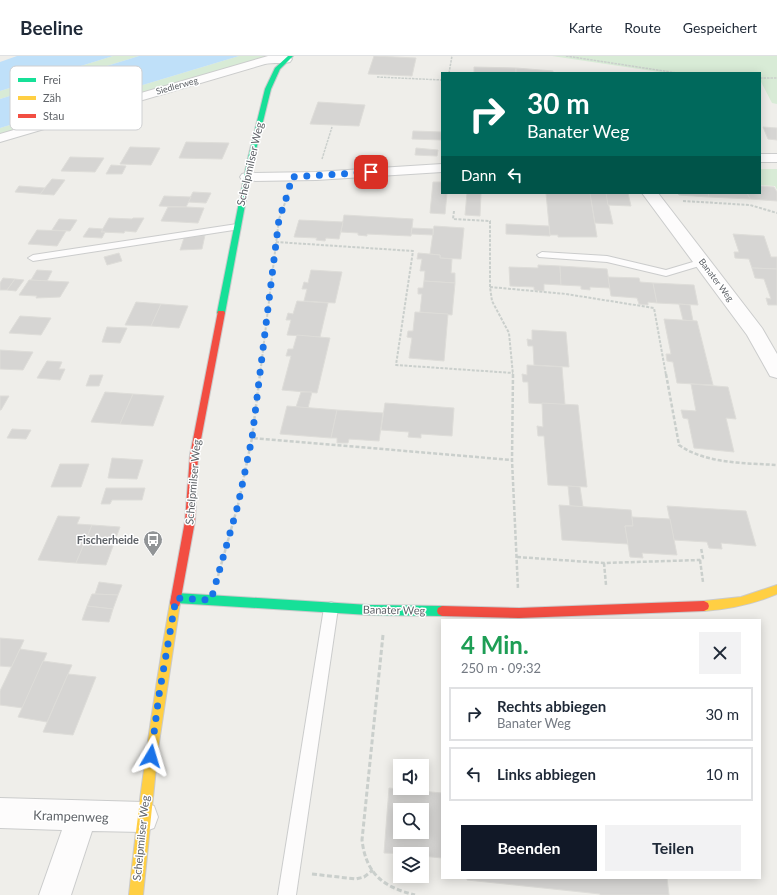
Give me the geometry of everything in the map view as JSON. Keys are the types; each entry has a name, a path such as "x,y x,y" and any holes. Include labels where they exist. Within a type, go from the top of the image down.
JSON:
{"street":[{"name":"Siedlerweg","path":"142,96 262,60 288,58"},
{"name":"Schelpmilser Weg","path":"136,895 143,817 159,695 190,521 194,455 236,227 247,177 268,89 278,68 288,58"},
{"name":"Siedlerweg","path":"0,138 27,130"},
{"path":"761,158 777,158"},
{"path":"247,177 316,176 441,168"},
{"name":"Banater Weg","path":"653,196 755,332 777,370"},
{"name":"Banater Weg","path":"176,598 331,608 519,613 726,605 751,600 777,589"},
{"name":"Krampenweg","path":"0,813 143,817"},
{"path":"55,895 82,816"}],"lane":[{"path":"33,258 236,227"},
{"path":"542,255 607,259 666,273 703,262"},
{"path":"286,895 331,608"}],"path":[{"path":"449,72 452,56"},
{"path":"566,56 670,72"},
{"path":"377,77 441,80"},
{"path":"761,78 777,78"},
{"path":"316,176 332,127"},
{"path":"211,600 238,505 252,438 279,219 289,190 291,177"},
{"path":"653,196 750,205 777,213"},
{"path":"454,211 453,219 490,221 490,287 492,301 510,333 513,373 512,460 519,613"},
{"path":"276,242 413,251 396,364 513,373"},
{"path":"490,287 566,294 629,306 654,308 679,445 683,450 706,457 777,465"},
{"path":"252,438 512,460"},
{"path":"516,557 604,563 700,560 703,558 701,548"},
{"path":"385,610 362,840 367,864 378,878 403,892 415,895"},
{"path":"290,871 356,879 364,877 373,870"}],"green space":[{"path":"113,56 139,56 107,66 81,66"},
{"path":"239,56 272,56 142,94 142,85"},
{"path":"552,56 777,56 777,104 772,103 761,82 761,72 659,72"},
{"path":"10,88 10,96 0,99 0,91"},
{"path":"10,125 10,130 17,130 0,135 0,128"},
{"path":"761,169 777,169 777,190 775,186 761,185"}],"water":[{"path":"17,56 113,56 81,66 10,66 10,88 0,91 0,62"},
{"path":"139,56 239,56 142,85 142,66 107,66"},
{"path":"10,96 10,125 0,128 0,99"}],"building":[{"path":"374,56 416,58 412,76 368,74"},
{"path":"474,67 516,68 516,72 474,72"},
{"path":"516,68 553,71 553,72 516,72"},
{"path":"318,102 365,105 359,126 310,124"},
{"path":"763,127 777,128 777,140 768,139"},
{"path":"413,131 441,132 441,140 412,139"},
{"path":"186,142 229,143 222,159 179,158"},
{"path":"130,147 160,148 151,165 120,164"},
{"path":"416,148 438,150 437,156 415,155"},
{"path":"70,157 104,158 95,172 61,171"},
{"path":"111,165 126,166 122,174 106,174"},
{"path":"52,179 65,180 54,195 40,194"},
{"path":"433,182 441,182 441,194 447,194 445,214 430,213"},
{"path":"19,186 45,188 40,194 15,192"},
{"path":"761,186 774,187 777,192 777,201 750,199 748,194 761,194"},
{"path":"193,192 211,193 206,203 188,202"},
{"path":"467,194 481,194 480,216 465,215"},
{"path":"546,194 590,194 597,237 558,237 558,235 550,235"},
{"path":"590,194 606,194 613,224 595,223"},
{"path":"606,194 628,194 631,206 608,205"},
{"path":"708,194 709,197 679,195"},
{"path":"708,194 748,194 750,199 709,197"},
{"path":"164,196 191,197 186,207 159,206"},
{"path":"168,207 204,208 198,223 161,221"},
{"path":"344,215 413,219 411,236 367,234 367,236 358,235 358,233 341,232"},
{"path":"109,218 144,218 136,232 101,232"},
{"path":"59,219 77,220 70,231 52,230"},
{"path":"299,220 343,222 339,239 326,238 325,241 316,240 317,238 294,237"},
{"path":"506,224 549,226 550,236 506,234"},
{"path":"434,226 464,228 461,259 440,258 440,255 430,254"},
{"path":"89,228 103,229 101,232 105,232 102,238 83,237"},
{"path":"412,228 433,229 433,235 411,234"},
{"path":"37,230 66,231 57,246 28,244"},
{"path":"733,234 764,236 771,257 777,257 777,269 752,268 749,259 735,258 734,252 739,252"},
{"path":"205,235 202,249 180,250 184,238"},
{"path":"119,253 122,261 107,265 104,257"},
{"path":"418,253 440,255 440,258 452,259 451,273 455,273 455,283 424,281 425,271 420,271 422,259 417,259"},
{"path":"538,265 560,266 561,285 544,284 544,291 534,290 534,287 510,286 509,267 538,268"},
{"path":"560,266 607,269 610,288 590,287 590,290 581,289 581,286 561,285"},
{"path":"752,268 777,269 777,305 768,305 766,298 771,299 764,279 755,278"},
{"path":"37,270 52,271 47,281 31,280"},
{"path":"311,270 342,272 335,303 304,301 307,289 302,289 304,282 308,283"},
{"path":"608,277 639,278 640,282 653,283 657,303 648,302 648,305 639,304 637,298 611,296"},
{"path":"3,278 15,279 7,290 0,290 0,283"},
{"path":"15,279 24,280 16,291 7,290"},
{"path":"29,280 69,282 60,297 36,298 37,296 19,295"},
{"path":"424,281 455,283 452,315 420,312 422,294 418,294 418,288 423,288"},
{"path":"653,283 694,285 698,305 657,303"},
{"path":"297,301 328,303 320,337 287,335 291,320 286,320 288,313 293,314"},
{"path":"136,302 161,304 151,326 125,325"},
{"path":"161,304 188,306 179,328 151,326"},
{"path":"679,304 690,305 693,321 683,320"},
{"path":"415,312 448,314 444,361 409,358 412,338 407,337 408,331 413,331"},
{"path":"20,316 51,318 41,335 9,333"},
{"path":"664,319 697,321 713,385 677,383 673,362 667,361 666,354 671,354"},
{"path":"107,327 127,328 120,343 102,342"},
{"path":"532,330 566,332 569,367 534,365 533,346 528,346 527,339 532,340"},
{"path":"297,335 330,338 317,393 282,390 291,356 286,356 288,349 293,349"},
{"path":"0,350 33,352 23,370 0,369"},
{"path":"47,361 62,362 59,369 65,369 60,380 37,378"},
{"path":"527,365 562,367 565,405 529,403 528,382 523,382 522,374 527,375"},
{"path":"90,375 103,375 99,386 86,386"},
{"path":"691,384 728,387 736,419 726,418 734,452 694,448 688,419 683,418 681,410 696,411"},
{"path":"105,392 133,394 120,424 91,422"},
{"path":"301,392 312,392 308,408 296,407"},
{"path":"133,394 164,396 153,426 120,424"},
{"path":"0,396 9,396 1,410 0,410"},
{"path":"385,403 454,408 452,436 421,434 421,438 408,437 409,432 381,430"},
{"path":"542,403 578,405 587,487 548,485 544,436 538,436 537,426 543,427"},
{"path":"287,406 337,410 331,438 280,434"},
{"path":"337,410 383,413 379,441 349,439 348,443 337,443 337,438 331,438"},
{"path":"12,429 31,430 26,439 7,438"},
{"path":"112,458 143,460 137,479 108,478"},
{"path":"60,464 89,464 81,487 51,487"},
{"path":"568,486 580,487 583,507 570,506"},
{"path":"106,488 145,488 142,500 112,500 110,504 101,504"},
{"path":"559,505 631,510 633,526 625,526 628,544 562,540"},
{"path":"667,506 746,511 756,546 721,543 722,549 709,548 707,542 674,540"},
{"path":"58,516 80,517 77,524 92,525 76,563 38,560"},
{"path":"632,517 670,519 677,555 642,553 643,558 630,557 625,526 633,526"},
{"path":"92,525 120,527 106,565 76,563"},
{"path":"99,582 122,585 118,595 95,594"},
{"path":"92,594 118,595 113,609 87,606"},
{"path":"87,606 113,609 109,622 82,620"},
{"path":"0,638 24,640 12,667 0,666"},
{"path":"20,649 47,653 23,708 0,705 0,691"},
{"path":"43,661 72,665 47,722 18,717"},
{"path":"68,674 96,677 73,735 43,732"},
{"path":"389,788 393,788 393,795 429,795 429,792 441,793 441,858 429,857 429,847 393,847 393,853 384,853"},
{"path":"667,879 669,895 600,895 467,880"}],"traffic: fast":[{"path":"221,313 250,162 268,89 278,68 291,56"},
{"path":"176,598 369,610 442,611"}],"traffic: slow":[{"path":"704,606 741,602 777,589"},
{"path":"136,895 152,749 175,603"}],"traffic: jam":[{"path":"175,603 190,521 194,455 221,313"},
{"path":"442,611 519,613 704,606"}],"place":[{"name":"Fischerheide","path":"153,557"}],"route":[{"path":"151,756 159,695 176,598 211,600 238,505 252,438 279,219 289,190 291,177 371,172"}]}
